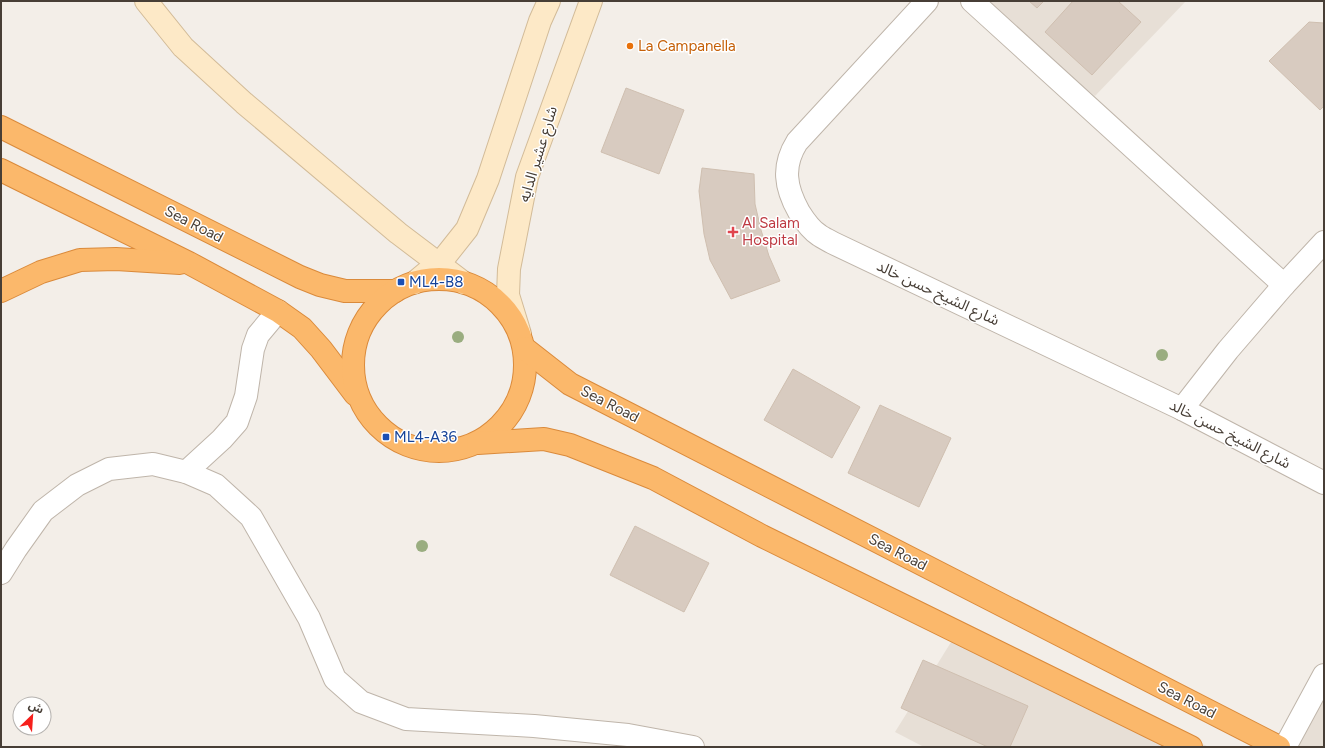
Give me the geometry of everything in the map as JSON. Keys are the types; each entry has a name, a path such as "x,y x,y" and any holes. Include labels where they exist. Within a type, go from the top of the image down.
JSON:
{"highway":[{"name":"Sea Road","path":"6,130 300,277 320,285 345,291 404,287 430,280 447,279 464,283 489,295 509,314 522,341 570,384 1279,747"},
{"path":"1,170 189,263 278,311 302,328 321,349 359,398 374,422 396,441 423,450 437,451 451,451 478,443 544,439 570,445 646,475 762,536 1191,747"},
{"path":"1,291 41,272 80,260 116,259 189,263"},
{"path":"359,398 352,370 355,342 367,317 380,302 404,287"},
{"path":"478,443 498,429 514,410 523,388 526,363 522,341"}],"street":[{"path":"146,1 183,47 203,67 398,233 464,283"},
{"path":"404,287 444,258 467,229 486,185 540,21 549,1"},
{"name":"شارع عشير الدايه","path":"522,341 508,295 509,269 527,177 591,1"},
{"name":"شارع الشيخ حسن خالد","path":"927,1 797,142 791,151 787,167 787,183 794,203 801,215 818,235 832,243 1182,409 1324,483"},
{"path":"972,1 1284,285"},
{"path":"1182,409 1228,350 1284,285 1324,242"},
{"path":"186,472 222,439 237,422 246,396 253,349 258,336 278,311"},
{"path":"1,573 43,511 77,485 109,469 153,464 186,472 216,485 251,517 309,618 335,679 361,702 406,719 557,728 628,735 693,747"},
{"path":"1285,747 1324,675"}],"shaded area":[{"path":"974,1 1186,1 1095,96"},
{"path":"958,631 1209,747 924,747 895,732"},
{"path":"1324,693 1324,747 1296,747"}],"building":[{"path":"1029,1 1044,1 1037,8"},
{"path":"1073,1 1118,1 1141,22 1092,75 1045,32"},
{"path":"1309,22 1324,23 1324,106 1320,110 1269,61"},
{"path":"626,88 684,110 659,174 601,152"},
{"name":"Al Salam Hospital","path":"702,168 754,174 755,204 761,230 769,256 780,281 731,299 710,260 704,234 699,191"},
{"path":"793,369 860,407 832,458 764,420"},
{"path":"880,405 951,438 919,507 848,473"},
{"path":"635,526 709,563 684,612 610,575"},
{"path":"923,660 1028,706 1010,747 988,747 901,708"}],"place":[{"name":"La Campanella","path":"630,46"},
{"name":"Al Salam Hospital","path":"733,232"},
{"name":"ML4-B8","path":"401,282"},
{"name":"ML4-A36","path":"386,437"}]}
